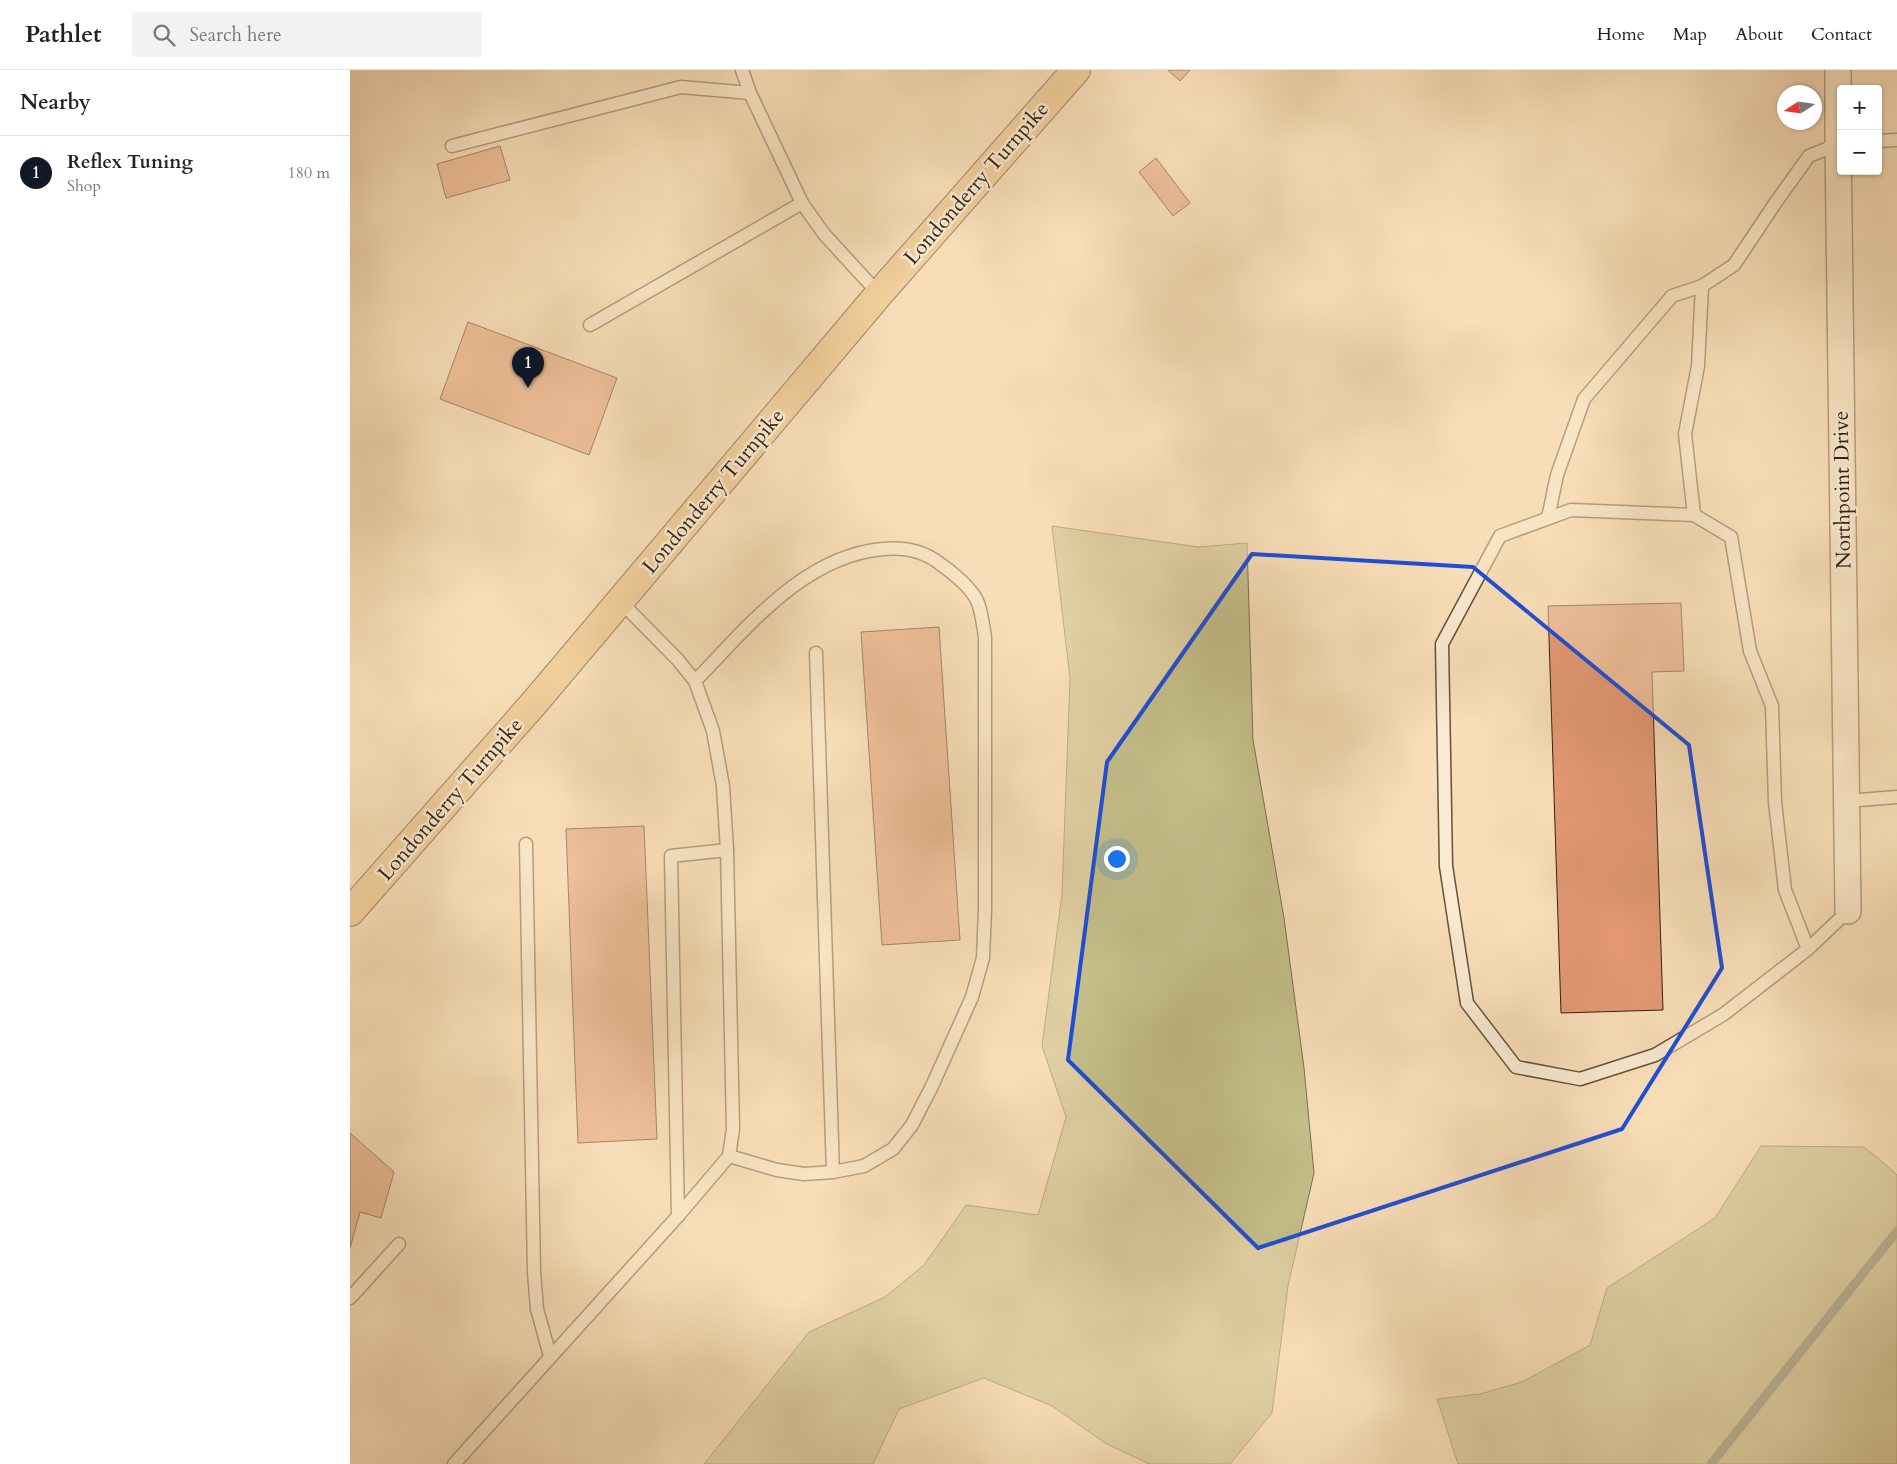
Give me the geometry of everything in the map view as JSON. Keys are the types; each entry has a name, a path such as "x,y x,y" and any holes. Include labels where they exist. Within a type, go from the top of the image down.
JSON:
{"main road":[{"name":"Londonderry Turnpike","path":"350,912 535,702 879,294 1076,70"}],"street":[{"name":"Northpoint Drive","path":"1838,70 1839,130"},
{"name":"Northpoint Drive","path":"1839,175 1848,911"}],"lane":[{"path":"742,70 750,94 802,203 824,234 879,294"},
{"path":"452,146 681,87 750,94"},
{"path":"1882,141 1897,140"},
{"path":"1548,518 1557,475 1584,399 1672,296 1702,286 1734,265 1776,202 1810,156 1837,144"},
{"path":"590,325 802,203"},
{"path":"1694,515 1685,434 1698,366 1702,286"},
{"path":"1808,948 1785,890 1775,802 1772,706 1750,651 1731,537 1694,515 1638,511 1572,510 1500,536 1442,644 1446,866 1467,1003 1516,1067 1580,1079 1655,1055 1724,1014 1808,948 1848,911"},
{"path":"695,681 774,602 804,579 833,562 865,550 899,547 928,554 957,576 978,602 986,637 986,909 983,958 972,997 912,1126 893,1149 864,1166 833,1172 804,1174 777,1170 730,1156"},
{"path":"454,1464 730,1156 733,1129 727,850 723,786 713,731 695,681 678,660 620,601"},
{"path":"816,653 833,1172"},
{"path":"1846,801 1897,797"},
{"path":"526,844 534,1272 537,1309 550,1356"},
{"path":"678,1216 672,856 727,850"},
{"path":"350,1298 399,1244"}],"highlighted area":[{"path":"1252,554 1473,567 1689,745 1722,968 1622,1129 1258,1248 1068,1060 1107,762"}],"shaded area":[{"path":"1052,526 1198,547 1247,543 1253,740 1284,918 1304,1068 1314,1173 1288,1286 1272,1413 1230,1464 1149,1464 1105,1443 1052,1406 984,1378 899,1409 873,1464 704,1464 809,1332 885,1297 924,1265 966,1205 1038,1215 1066,1117 1042,1046 1062,894 1070,678"},
{"path":"1761,1146 1864,1147 1897,1175 1897,1464 1458,1464 1437,1399 1480,1394 1522,1382 1590,1345 1607,1288 1715,1218"}],"building":[{"path":"1168,70 1190,70 1180,81"},
{"path":"500,146 510,180 446,198 437,164"},
{"path":"1156,158 1190,203 1173,216 1139,172"},
{"path":"468,322 617,378 589,455 440,399"},
{"path":"1681,603 1684,671 1652,672 1663,1010 1561,1013 1548,606"},
{"path":"939,627 960,940 882,945 861,632"},
{"path":"644,826 657,1139 578,1143 566,829"},
{"path":"350,1133 394,1172 381,1218 360,1212 350,1248"}],"waterway":[{"path":"1711,1464 1897,1231"}],"place":[{"name":"Reflex Tuning","path":"528,388"}]}
